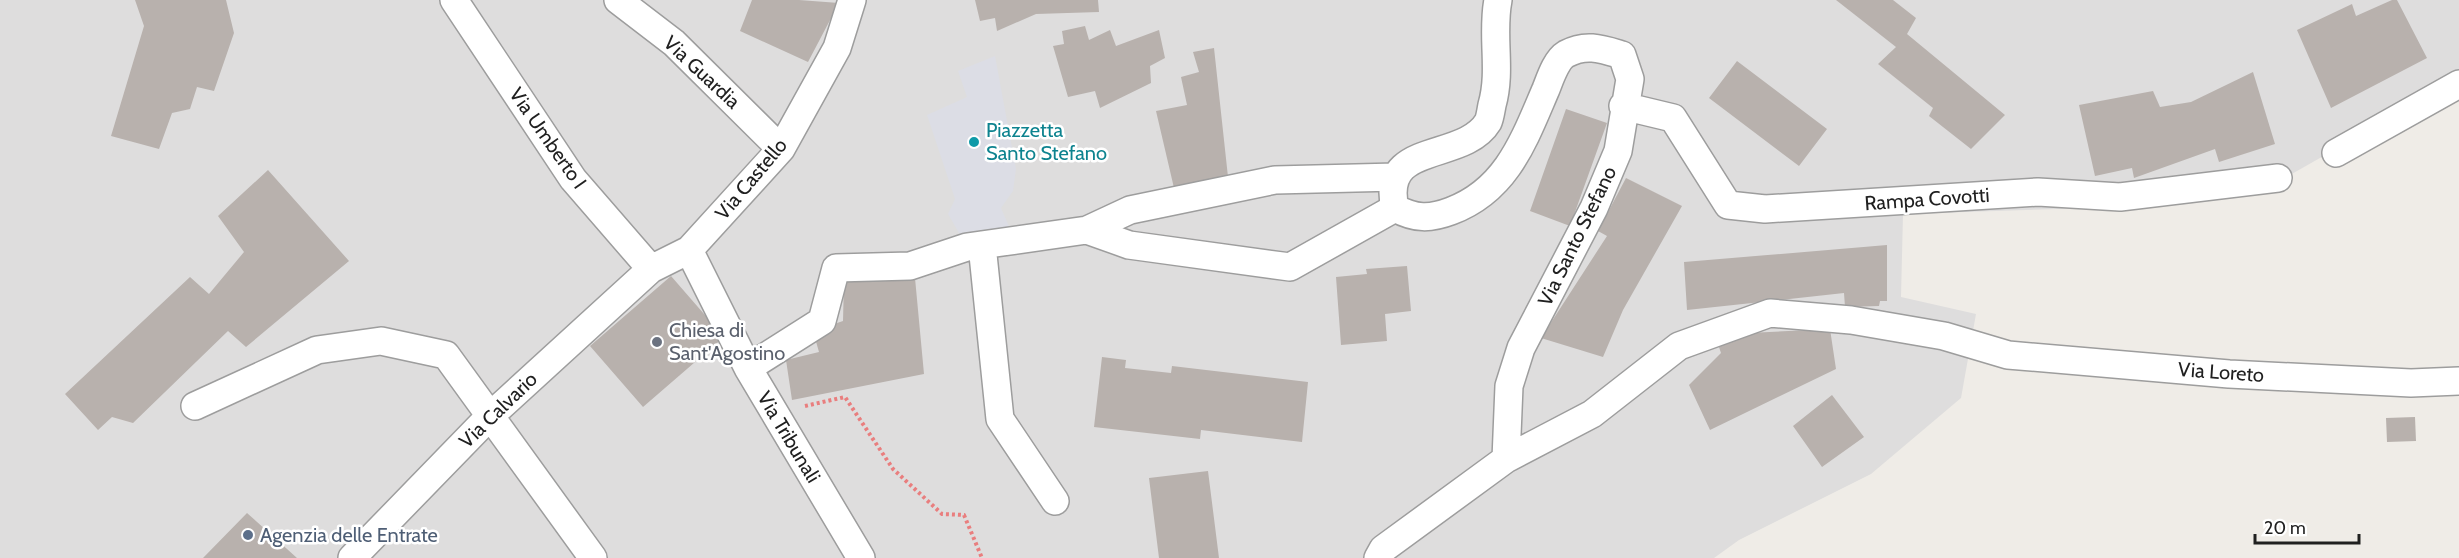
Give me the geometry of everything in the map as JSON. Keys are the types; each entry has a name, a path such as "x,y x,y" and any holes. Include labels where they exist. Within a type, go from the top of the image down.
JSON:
{"street":[{"name":"Via Umberto I","path":"454,0 573,179 651,269"},
{"name":"Via Guardia","path":"618,0 674,43 781,149"},
{"name":"Via Castello","path":"651,269 689,250 781,149 837,48 852,0"},
{"path":"1087,230 1129,245 1290,267 1395,208 1391,192 1396,177 1407,163 1468,140 1487,123 1498,84 1498,0"},
{"name":"Via Santo Stefano","path":"1395,208 1411,217 1438,216 1471,204 1506,170 1523,144 1552,75 1563,56 1584,46 1622,55 1630,79 1623,106 1617,151 1594,208 1521,348 1509,386 1506,459"},
{"path":"2336,153 2459,84"},
{"name":"Rampa Covotti","path":"1623,106 1673,118 1728,205 1765,209 2038,192 2120,197 2278,178"},
{"path":"748,368 822,321 836,268 910,266 982,245 1087,230 1130,210 1275,180 1396,177"},
{"path":"982,245 1000,419 1054,501"},
{"name":"Via Tribunali","path":"689,250 748,368 861,558"},
{"name":"Via Calvario","path":"352,558 489,417 651,269"},
{"name":"Via Loreto","path":"1506,459 1592,414 1679,346 1770,313 1862,322 1944,336 2007,355 2229,374 2411,383 2459,381"},
{"path":"195,406 317,350 381,341 446,355 593,558"},
{"path":"1378,558 1383,549 1506,459"}],"path":[{"path":"775,414 846,397 893,469 942,513 964,515 982,558"}],"shaded area":[{"path":"0,0 2459,0 2459,79 2290,175 2151,206 1903,214 1901,297 1976,314 1961,398 1871,474 1739,540 1714,558 0,558"},
{"name":"Piazzetta Santo Stefano","path":"995,56 1016,169 1013,191 1001,208 1014,238 967,247 948,214 955,199 927,115 967,97 958,71"}],"building":[{"path":"135,0 226,0 234,33 214,91 197,87 190,109 172,113 159,149 111,136 144,26"},
{"path":"752,0 839,3 808,62 740,31"},
{"path":"975,0 1098,0 1099,12 1036,14 997,31 995,18 980,21"},
{"path":"1836,0 1893,0 1916,18 1907,34 2005,115 1971,149 1929,116 1933,108 1878,64 1896,47"},
{"path":"2392,0 2397,0 2427,58 2331,108 2297,30 2352,4 2356,16"},
{"path":"1085,26 1089,40 1110,30 1116,46 1159,30 1165,58 1150,66 1151,83 1100,108 1095,91 1068,97 1053,46 1064,44 1062,31"},
{"path":"1214,48 1228,177 1174,188 1156,111 1187,105 1181,77 1199,72 1193,52"},
{"path":"1737,61 1827,129 1799,166 1709,98"},
{"path":"2253,72 2275,144 2219,162 2215,149 2134,178 2132,168 2095,176 2079,105 2153,91 2160,107 2191,102"},
{"path":"1566,109 1607,123 1570,226 1530,211"},
{"path":"268,170 349,261 246,347 228,331 133,423 112,417 98,430 65,394 190,277 209,294 244,252 218,216"},
{"path":"1626,178 1682,206 1623,310 1603,357 1541,338 1607,236 1598,231"},
{"path":"1887,245 1887,301 1880,301 1879,306 1845,307 1844,293 1687,310 1684,262"},
{"path":"1407,266 1411,311 1385,314 1387,341 1341,345 1336,277 1367,274 1366,269"},
{"name":"Chiesa di Sant'Agostino","path":"671,276 724,337 643,407 590,346"},
{"path":"915,278 924,374 792,400 786,360 819,352 813,331 843,321 844,281"},
{"path":"1830,329 1836,369 1710,430 1689,385 1721,353 1719,347 1748,333"},
{"path":"1102,357 1126,360 1125,368 1171,373 1172,366 1308,382 1302,442 1201,430 1200,439 1094,427"},
{"path":"1832,395 1864,437 1822,467 1793,426"},
{"path":"2415,417 2416,441 2387,442 2386,418"},
{"path":"1208,471 1219,558 1159,558 1149,478"},
{"name":"Agenzia delle Entrate","path":"247,513 297,558 203,558"}],"place":[{"name":"Piazzetta Santo Stefano","path":"974,142"},
{"name":"Chiesa di Sant'Agostino","path":"657,342"},
{"name":"Agenzia delle Entrate","path":"248,535"}]}
